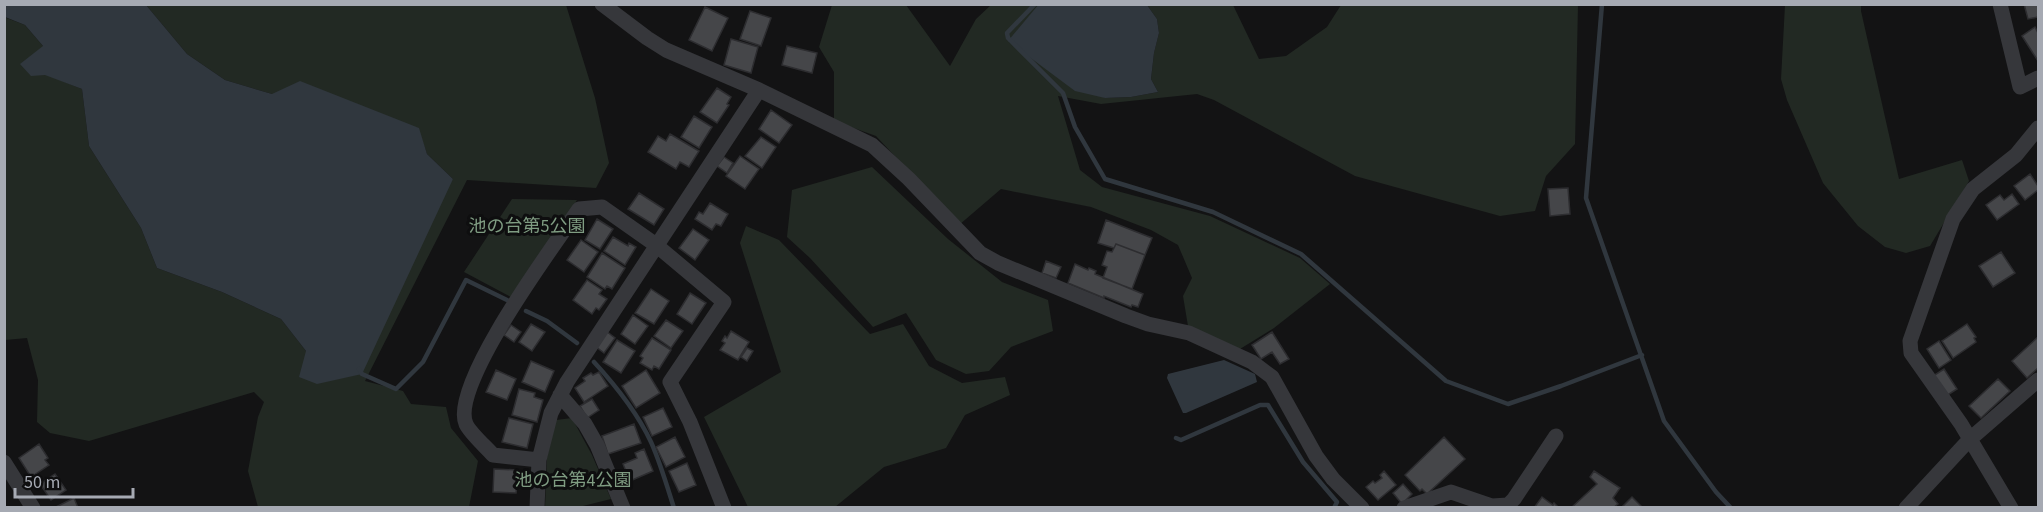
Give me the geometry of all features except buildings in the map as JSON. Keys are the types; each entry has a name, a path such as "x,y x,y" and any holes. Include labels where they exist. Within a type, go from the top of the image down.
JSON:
{"street":[{"path":"602,4 646,38 666,50 759,90 872,145 980,252 998,263 1126,316 1189,333 1261,368 1272,377 1316,456 1333,478 1362,507"},
{"path":"2000,4 2020,87 2038,78"},
{"path":"537,507 539,460 551,413 560,395 759,90"},
{"path":"2011,507 1961,424 1911,353 1911,341 1953,219 1973,189 2016,155 2038,128"},
{"path":"539,460 493,455 466,424 464,408 474,377 488,347 579,209 602,207 656,245 724,302 670,382 690,422 724,507"},
{"path":"1906,507 1969,440 2038,380"},
{"path":"560,395 585,424 597,445 623,507"},
{"path":"1404,507 1451,492 1492,506 1508,505 1557,436"},
{"path":"4,462 33,507"}],"green space":[{"path":"146,5 566,5 595,98 609,163 596,188 467,180 365,381 403,391 411,404 446,407 451,428 478,461 469,507 258,507 248,471 258,417 264,402 254,392 89,441 50,433 37,422 38,380 27,338 5,340 4,17 25,25 43,46 45,74 82,89 89,146 141,228 157,268 222,292 281,319 306,351 453,179 427,154 418,128 272,94 225,80 187,54"},
{"path":"832,5 906,5 950,66 976,19 991,5 1039,5 1009,42 1105,98 1131,97 1158,92 1151,79 1159,33 1157,19 1147,5 1233,5 1259,59 1286,56 1327,27 1341,5 1578,5 1575,144 1546,176 1535,211 1500,216 1355,176 1214,100 1197,94 1101,104 1058,96 1080,170 1102,187 1210,216 1300,258 1330,284 1274,328 1240,349 1188,326 1183,296 1192,278 1178,245 1151,230 1091,207 1001,189 959,225 876,136 834,121 834,72 819,47"},
{"path":"1785,5 1861,5 1899,179 1962,160 1969,181 1930,246 1906,253 1885,247 1858,226 1823,183 1787,100 1781,79"},
{"path":"872,167 948,239 1002,282 1048,300 1053,331 1011,347 989,371 966,374 936,360 906,313 873,327 810,258 787,237 792,190"},
{"name":"池の台第5公園","path":"512,199 577,200 511,297 464,272"},
{"path":"746,226 779,240 870,334 903,324 929,366 962,383 1005,377 1010,395 965,415 946,448 884,467 835,507 748,507 704,417 781,372 740,243"},
{"name":"池の台第4公園","path":"572,418 592,455 611,499 579,507 545,508 547,457 556,420"}],"shaded area":[{"path":"5,4 146,5 187,54 225,80 272,94 300,81 419,128 427,154 453,179 362,374 317,384 299,377 306,351 281,319 222,292 157,268 141,228 89,146 82,89 45,75 31,76 20,64 43,46 25,25 5,17"},
{"path":"1039,4 1147,5 1157,19 1159,33 1151,79 1158,92 1131,97 1105,98 1075,91 1008,41"},
{"path":"1224,360 1255,374 1257,382 1183,413 1167,378 1168,374"}],"waterway":[{"path":"1035,4 1007,33 1008,38 1063,93 1075,127 1105,179 1213,212 1301,254 1446,381 1508,404 1642,355"},
{"path":"1602,4 1586,198 1664,421 1716,492 1731,508"},
{"path":"359,369 362,374 396,389 423,362 466,280 507,300"},
{"path":"526,311 547,321 577,343"},
{"path":"594,362 626,400 639,420 651,442 674,508"},
{"path":"1176,438 1181,440 1260,405 1268,405 1303,462 1337,502 1334,508"}]}
